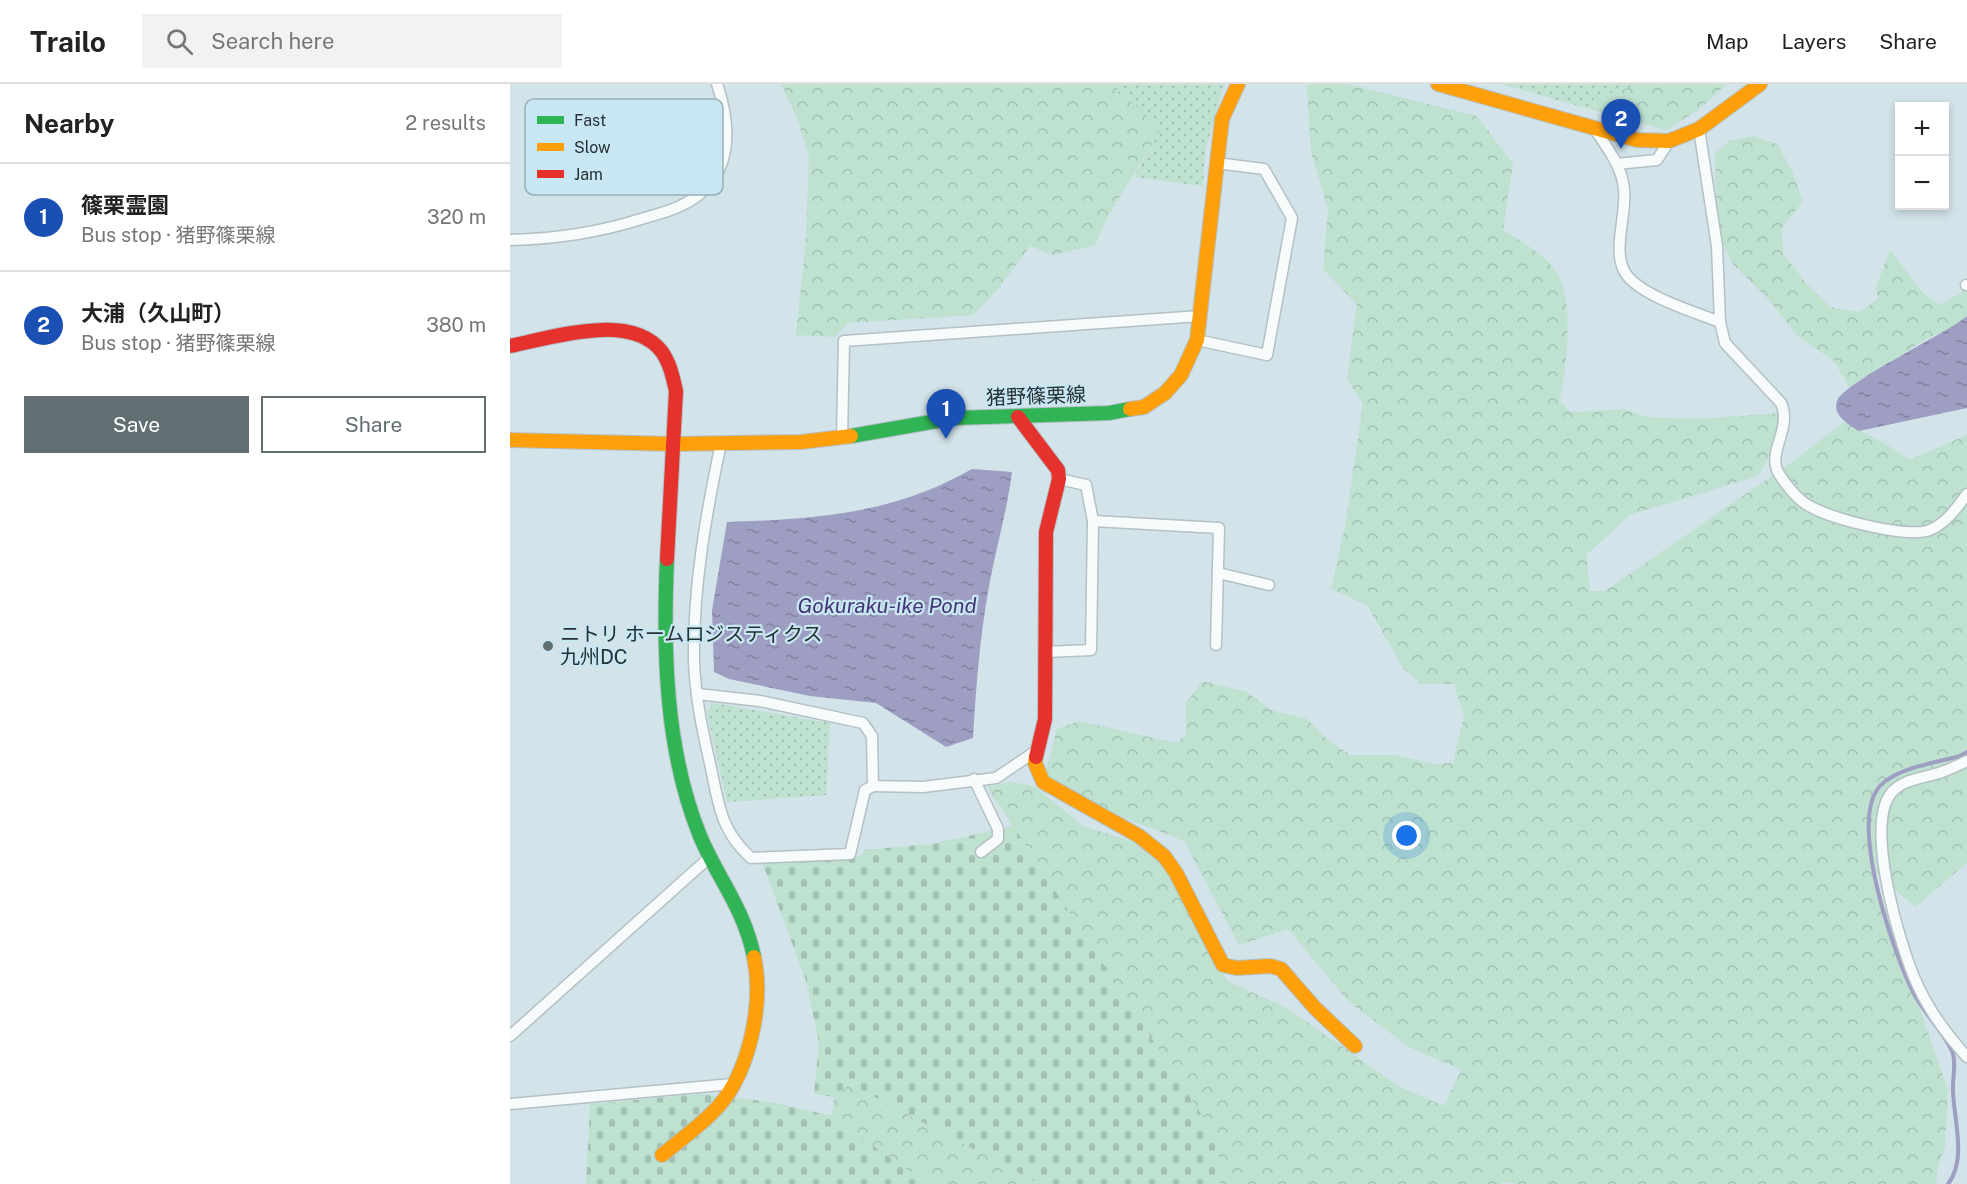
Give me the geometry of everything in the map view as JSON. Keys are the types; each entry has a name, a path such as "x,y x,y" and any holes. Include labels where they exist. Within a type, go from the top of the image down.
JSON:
{"street":[{"path":"717,84 722,99"},
{"name":"猪野篠栗線","path":"510,440 674,444 842,438 954,418 1109,413 1144,407 1165,393 1181,375 1197,340 1222,119 1233,90 1238,84"},
{"path":"1438,84 1637,140 1669,141 1699,129 1760,84"},
{"path":"723,101 727,112 726,147 723,158"},
{"path":"1593,128 1617,164 1624,187 1624,221 1617,256 1627,276 1649,292 1720,322"},
{"path":"1699,129 1717,246 1720,322 1725,343 1781,403 1786,413 1776,458 1777,469 1804,503 1856,522 1914,533 1941,525 1967,494"},
{"path":"1617,164 1657,160 1669,141"},
{"path":"1197,340 1267,355 1292,218 1263,169 1216,163"},
{"path":"510,240 552,239 606,230 680,206 698,195"},
{"path":"842,438 844,341 1200,316"},
{"path":"510,346 615,329 645,337 660,348 669,362 676,391 666,585 668,691 680,772 700,836 748,928 758,976 756,1015 750,1044 733,1084 714,1112 662,1155"},
{"path":"1018,417 1058,470 1059,479 1047,532 1045,718 1035,763 1043,782 1129,830 1164,856 1176,873 1223,965 1237,968 1270,966 1281,969 1315,1008 1355,1046"},
{"path":"722,443 707,508 696,605 694,661 700,723 721,814 734,843 751,858 850,854 865,790 873,786 923,787 996,778 1036,751"},
{"path":"1046,652 1091,650 1093,522 1086,485 1059,479"},
{"path":"1093,522 1219,528 1216,645"},
{"path":"1218,573 1269,585"},
{"path":"698,694 760,701 863,723 872,736 873,786"},
{"path":"1967,761 1941,772 1910,780 1893,790 1887,799 1881,824 1882,858 1899,936 1915,979 1939,1021 1967,1057"},
{"path":"974,779 998,829 998,839 981,852"},
{"path":"510,1036 711,856"},
{"path":"510,1104 733,1084"}],"green space":[{"path":"781,84 1117,84 1118,93 1140,107 1159,132 1101,230 1095,245 1053,255 1030,246 997,290 973,315 848,323 835,337 796,335 806,238 809,157 797,118"},
{"path":"1117,84 1224,84 1205,152 1203,186 1134,177 1159,132 1140,107 1118,93"},
{"path":"1310,84 1347,84 1477,116 1513,164 1503,230 1527,245 1552,266 1565,293 1568,324 1560,401 1570,412 1625,409 1646,417 1698,419 1780,413 1776,446 1758,476 1630,515 1586,555 1590,591 1605,591 1795,460 1844,422 1886,444 1909,460 1967,435 1967,863 1915,907 1871,869 1948,1090 1945,1147 1938,1166 1936,1184 1514,1184 1512,1182 1499,1184 1220,1184 1218,1140 987,787 1012,782 1034,786 1083,826 1168,853 1227,981 1287,1008 1400,1087 1444,1106 1461,1070 1409,1047 1348,1001 1288,929 1239,945 1184,841 1051,789 1043,780 1057,729 1079,721 1176,743 1186,735 1186,703 1202,681 1247,692 1271,710 1307,719 1327,739 1350,755 1396,755 1433,764 1453,763 1464,716 1454,684 1421,684 1403,668 1367,605 1331,589 1345,527 1363,404 1347,379 1357,305 1323,269 1328,210 1311,152 1307,87"},
{"path":"1501,84 1641,84 1593,99 1593,110"},
{"path":"1641,84 1727,84 1698,110 1666,130 1593,110 1593,99"},
{"path":"1753,136 1777,144 1791,169 1803,201 1782,228 1783,253 1806,283 1830,307 1859,312 1878,299 1876,287 1890,250 1923,293 1940,305 1967,289 1967,316 1952,328 1928,338 1849,387 1834,361 1799,337 1767,298 1733,264 1721,239 1716,196 1715,153 1729,141"},
{"path":"713,703 830,723 826,795 727,802 707,712"},
{"path":"1013,826 1218,1140 1220,1184 1040,1184 850,1084 834,1097 814,1094 819,1043 806,981 762,862 861,856 864,850 932,844"},
{"path":"850,1084 1040,1184 933,1184 900,1165 832,1116 834,1097"},
{"path":"700,1094 770,1102 832,1116 900,1165 933,1184 586,1184 590,1104"}],"water":[{"path":"1967,316 1967,408 1859,431 1846,423 1839,415 1837,401 1857,382"},
{"name":"Gokuraku-ike Pond","path":"972,469 1012,472 986,605 973,738 946,747 876,703 810,696 729,679 714,672 712,610 727,522 803,518 878,506 932,489"}],"waterway":[{"path":"1948,1184 1954,1174 1958,1152 1953,1092 1953,1055 1943,1035 1916,998 1894,947 1877,886 1871,856 1869,827 1871,803 1880,786 1907,770 1960,756 1967,752"}],"traffic: fast":[{"path":"851,436 954,418 1109,413 1130,409"},
{"path":"667,559 666,664 673,735 680,769 688,803 700,836 744,923 754,957"}],"traffic: slow":[{"path":"1130,409 1144,407 1165,393 1181,375 1197,340 1222,119 1238,84"},
{"path":"1438,84 1637,140 1669,141 1699,129 1760,84"},
{"path":"510,440 674,444 801,442 851,436"},
{"path":"1036,757 1035,763 1043,782 1139,836 1164,856 1176,873 1223,965 1237,968 1270,966 1281,969 1315,1008 1355,1046"},
{"path":"662,1155 712,1113 736,1081 751,1040 755,1018 757,976 754,957"}],"traffic: jam":[{"path":"510,346 568,334 611,330 631,333 648,340 665,356 676,391 667,559"},
{"path":"1018,417 1058,470 1059,479 1046,532 1045,719 1036,757"}],"place":[{"name":"大浦（久山町）","path":"1621,149"},
{"name":"篠栗霊園","path":"946,439"},
{"name":"ニトリ ホームロジスティクス 九州DC","path":"548,646"}]}
